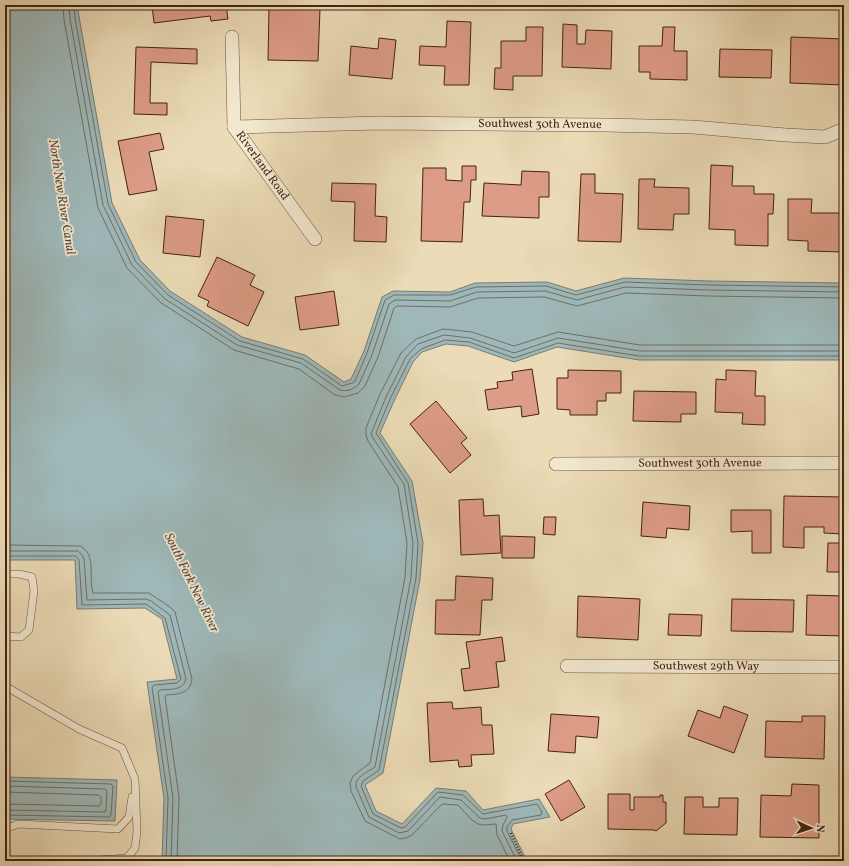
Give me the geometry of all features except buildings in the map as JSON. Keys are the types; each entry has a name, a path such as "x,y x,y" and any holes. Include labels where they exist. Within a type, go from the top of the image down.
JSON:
{"street":[{"name":"Riverland Road","path":"232,37 234,126 315,239"},
{"name":"Southwest 30th Avenue","path":"234,126 379,123 604,125 693,127 825,137 844,129"},
{"name":"Southwest 30th Avenue","path":"556,464 844,463"},
{"name":"Southwest 29th Way","path":"567,666 844,667"}],"lane":[{"path":"5,574 19,574 32,577 34,591 29,630 20,638 5,636"},
{"path":"5,686 79,729 122,748 135,779 137,832 135,848 127,858 86,861"},
{"path":"5,829 18,824 118,828 129,818 135,779"}],"path":[{"path":"511,833 524,861"}],"water":[{"path":"5,5 77,5 112,203 140,260 170,291 242,337 305,355 344,382 351,379 364,351 382,297 393,291 450,292 475,283 547,282 576,291 624,278 844,283 844,360 639,360 557,347 514,362 468,346 446,344 422,352 413,362 380,433 412,481 423,543 420,579 383,773 365,785 376,811 402,824 436,788 466,791 483,810 539,799 550,817 513,824 511,829 527,861 162,861 164,798 147,682 177,679 162,619 145,608 77,609 75,560 5,560"},
{"path":"5,777 117,780 115,821 5,819"}],"water label":[{"name":"North New River Canal","path":"61,197"},
{"name":"South Fork New River","path":"191,583"}]}
